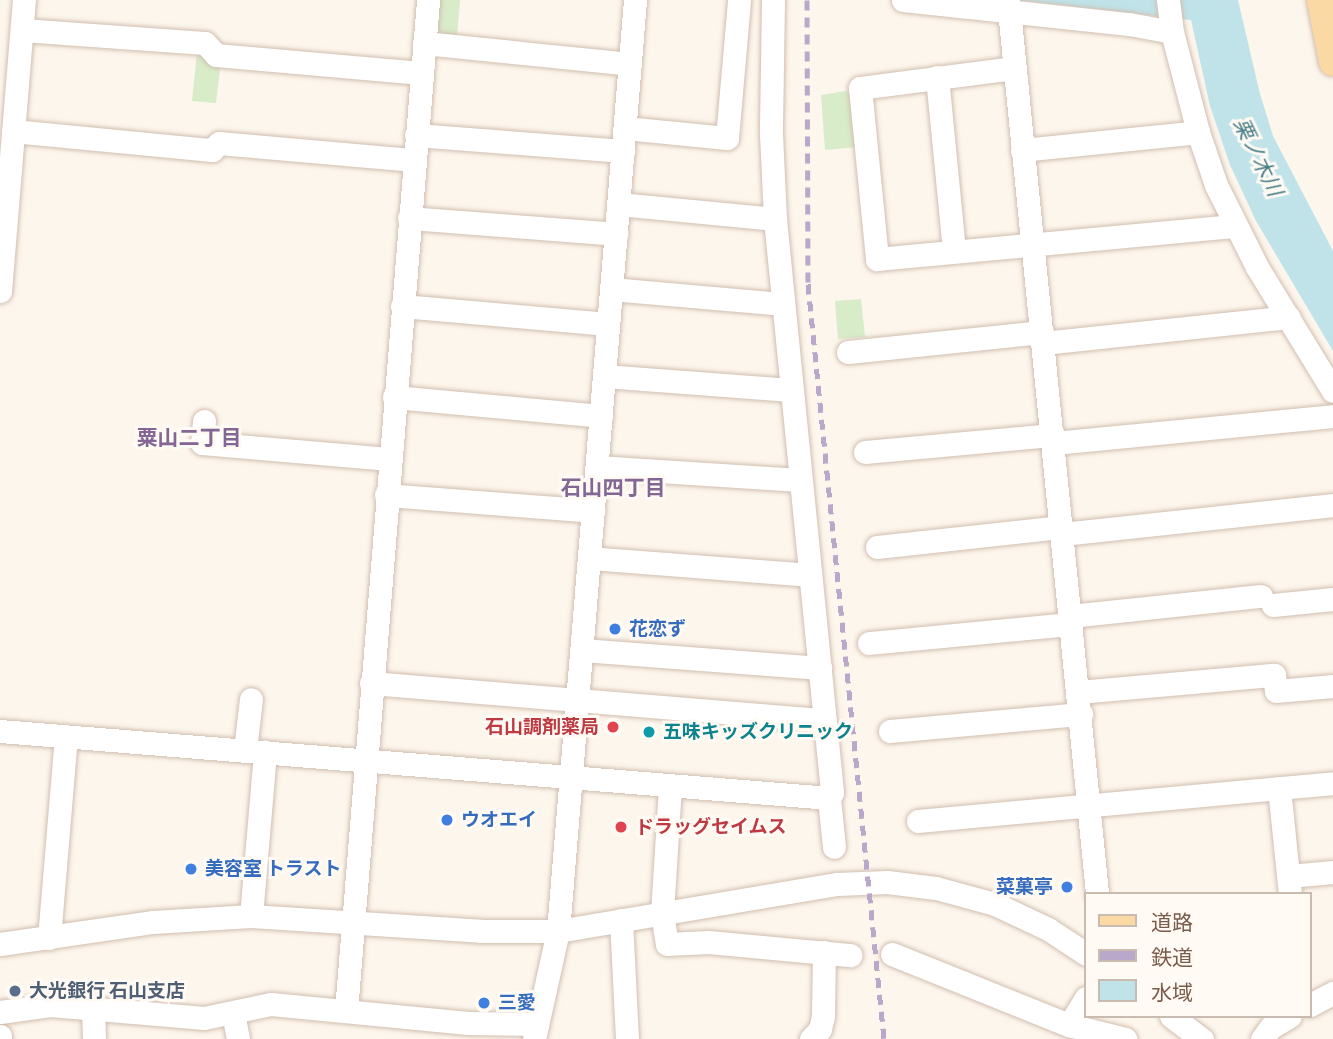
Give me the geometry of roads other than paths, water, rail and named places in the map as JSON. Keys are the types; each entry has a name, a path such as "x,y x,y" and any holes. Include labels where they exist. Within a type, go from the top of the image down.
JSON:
{"main road":[{"path":"1321,0 1333,62"}],"street":[{"path":"0,291 13,131 14,39 24,0"},
{"path":"346,1011 428,0"},
{"path":"0,1012 50,1005 93,1009 163,1028 271,1004 346,1011 467,1031 535,1032 558,930 635,0"},
{"path":"416,135 624,140 727,138 739,0"},
{"path":"773,0 771,134 781,304 820,668 832,792 829,798 834,847"},
{"path":"903,0 1008,6 1129,24 1170,18 1198,132 1235,226 1333,391"},
{"path":"1008,6 1054,439 1097,892"},
{"path":"14,39 205,43 216,55 421,73"},
{"path":"424,43 630,64"},
{"path":"1014,68 860,89 877,259 1235,226"},
{"path":"937,77 954,251"},
{"path":"13,131 212,149 219,144 414,160"},
{"path":"1022,150 1198,132"},
{"path":"619,204 775,219"},
{"path":"409,218 616,234"},
{"path":"611,289 781,304"},
{"path":"402,306 608,324"},
{"path":"848,352 1289,317"},
{"path":"604,376 790,390"},
{"path":"394,397 601,416"},
{"path":"865,452 1333,416"},
{"path":"204,421 202,443 389,459"},
{"path":"597,467 800,480"},
{"path":"386,495 593,511"},
{"path":"877,547 1333,505"},
{"path":"589,558 809,575"},
{"path":"869,643 1267,601 1333,599"},
{"path":"582,650 820,668"},
{"path":"890,731 1274,675 1276,691 1333,686"},
{"path":"371,683 823,720"},
{"path":"251,699 255,751 251,916"},
{"path":"0,731 829,798"},
{"path":"49,938 66,737"},
{"path":"918,821 1333,783"},
{"path":"670,786 662,913 667,944 709,942 850,955"},
{"path":"1279,788 1290,885 1333,872"},
{"path":"0,944 153,922 251,916 481,931 558,930 837,884 887,882 946,890 995,904 1048,929 1084,953"},
{"path":"621,920 627,1039"},
{"path":"811,1039 820,1029 823,1016 824,952"},
{"path":"892,954 1069,1025 1125,1039"},
{"path":"1312,1004 1333,993"},
{"path":"1069,1025 1084,1001"},
{"path":"93,1009 94,1039"},
{"path":"233,1013 238,1039"},
{"path":"1174,1018 1202,1039"},
{"path":"1262,1039 1270,1028 1287,1018"}],"water":[{"name":"栗ノ木川","path":"1017,0 1238,0 1260,94 1273,136 1333,251 1333,351 1256,221 1230,165 1210,106 1191,20"}],"railway":[{"path":"807,0 808,284 884,1039"}],"place":[{"name":"花恋ず","path":"615,629"},
{"name":"石山調剤薬局","path":"613,727"},
{"name":"五味キッズクリニック","path":"649,732"},
{"name":"ウオエイ","path":"447,820"},
{"name":"ドラッグセイムス","path":"621,827"},
{"name":"美容室 トラスト","path":"191,869"},
{"name":"菜菓亭","path":"1067,887"},
{"name":"大光銀行 石山支店","path":"15,991"},
{"name":"三愛","path":"484,1003"}],"district":[{"name":"粟山二丁目","path":"189,438"},
{"name":"石山四丁目","path":"613,488"}]}
